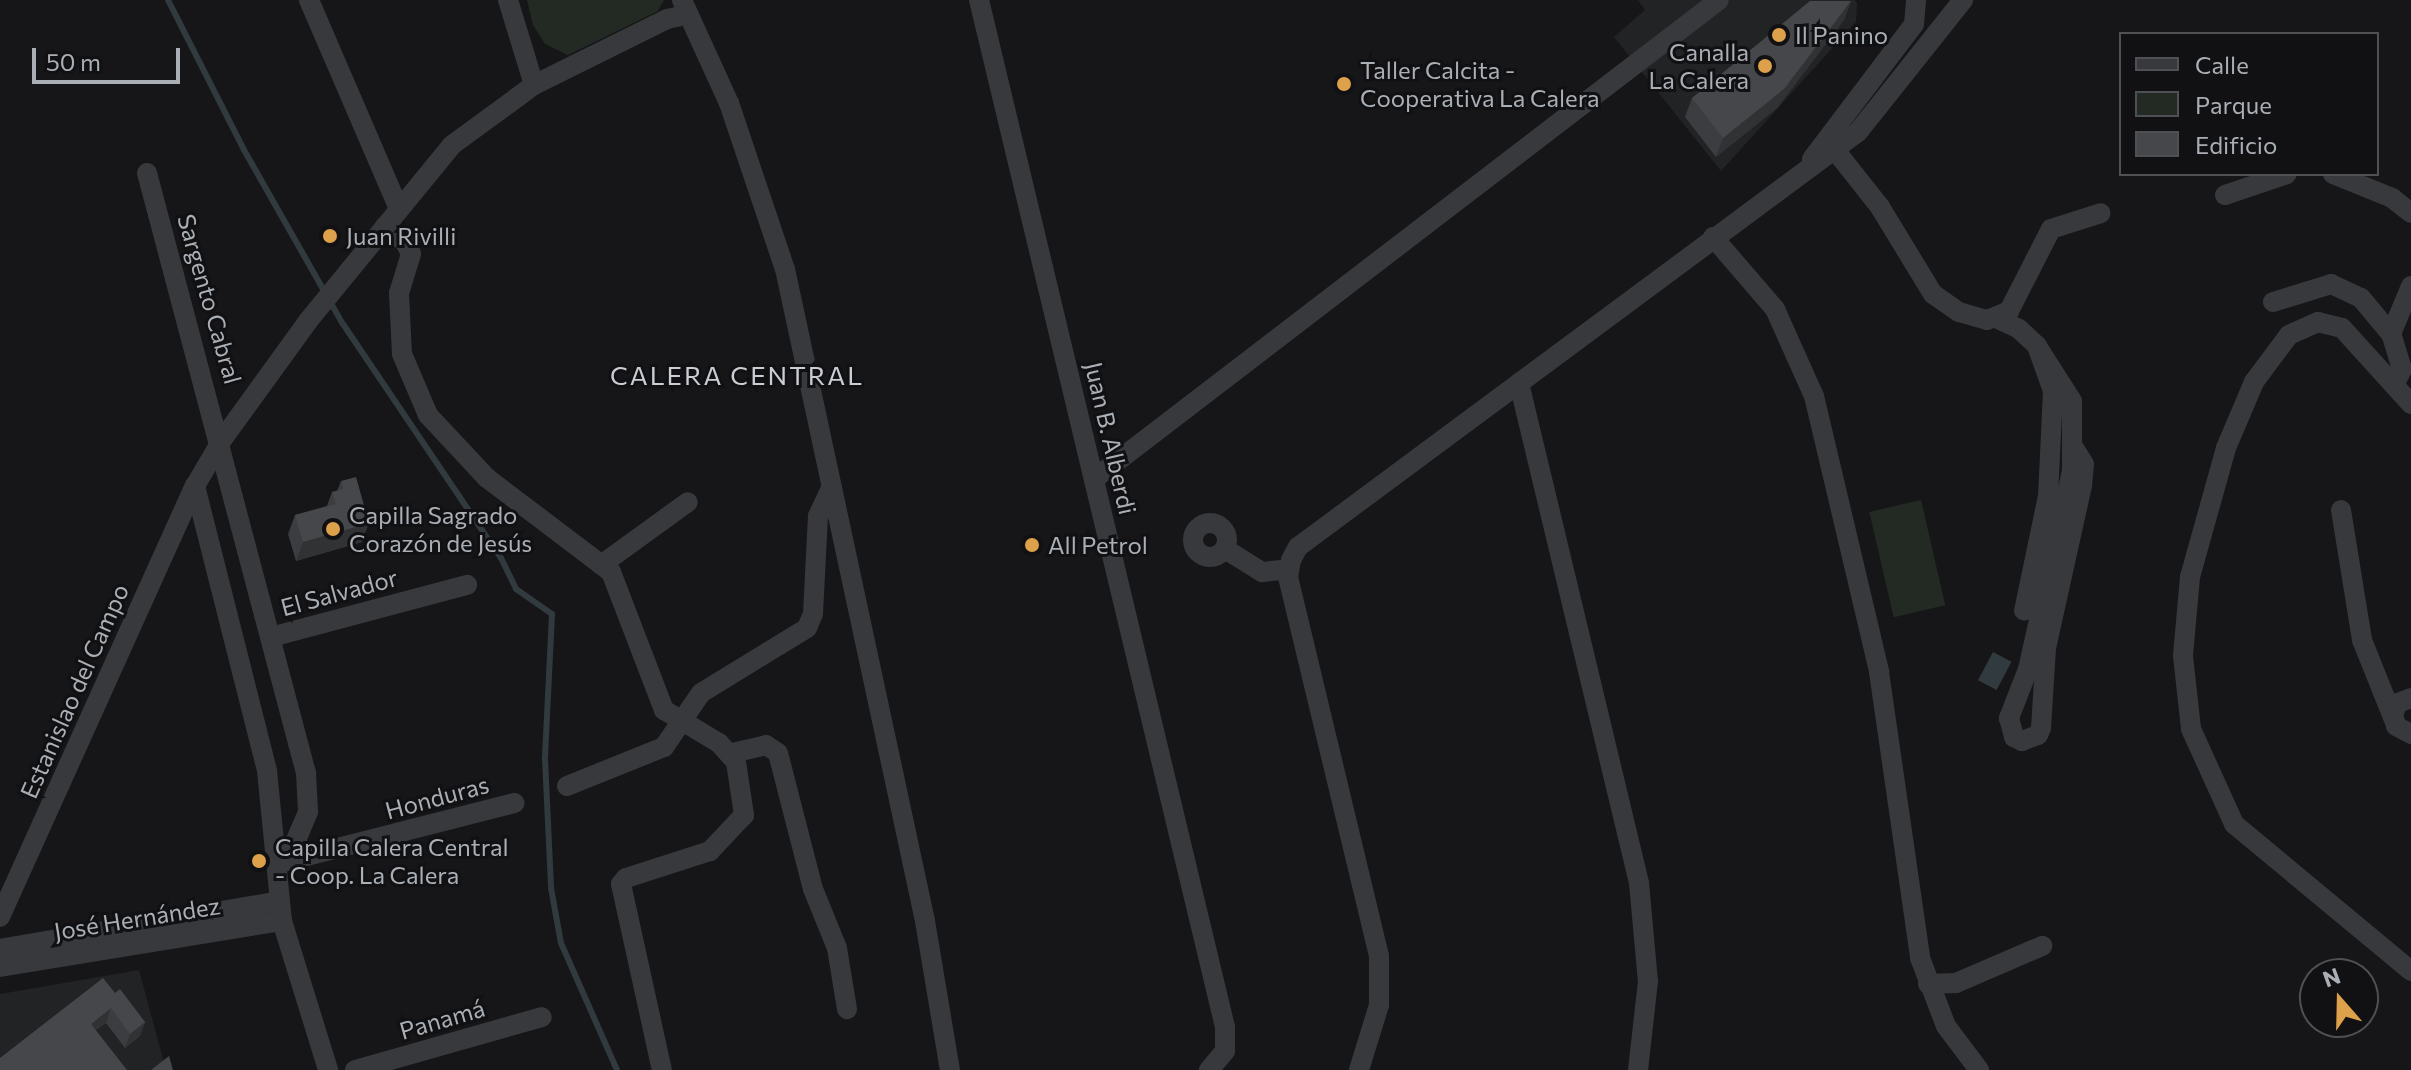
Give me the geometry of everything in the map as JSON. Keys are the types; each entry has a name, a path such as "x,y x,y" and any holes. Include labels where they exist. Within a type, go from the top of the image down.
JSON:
{"street":[{"path":"309,0 398,207"},
{"path":"508,0 534,85"},
{"name":"Juan B. Alberdi","path":"979,0 1225,1027 1225,1051 1209,1070"},
{"path":"1805,169 1914,24 1916,0"},
{"path":"1359,1070 1379,1005 1379,956 1289,569 1298,547 1858,132 1963,0"},
{"path":"1094,479 1720,1"},
{"path":"684,7 729,103 772,226 799,324 831,488 925,921 950,1070"},
{"name":"Estanislao del Campo","path":"0,917 195,486 222,440 308,321 398,207 452,145 534,85 667,19 684,7"},
{"path":"1914,24 1938,30"},
{"path":"1835,150 1880,207 1942,304 1998,319 2019,329 2037,346 2072,401 2068,492 2028,669 2009,718 2014,737 2022,741 2038,735 2041,728 2046,648 2082,486 2084,464 2072,445"},
{"name":"Sargento Cabral","path":"147,173 222,440 309,795 302,829 279,863"},
{"path":"2225,195 2281,176"},
{"path":"2338,176 2392,198 2411,213"},
{"path":"1998,319 2009,311 2051,229 2101,213"},
{"path":"385,226 405,242 411,254 399,293 402,354 428,415 497,487 601,565 618,582 664,710 732,753 766,745 778,753 813,889 837,948 847,1009"},
{"path":"1713,237 1775,309 1814,396 1879,672 1900,834 1928,984 1952,1036 1979,1070"},
{"path":"2273,302 2331,284 2361,298 2391,334 2402,369 2394,385"},
{"path":"2391,334 2411,286"},
{"path":"2411,404 2342,328 2330,323 2297,328 2272,358 2239,410 2199,542 2185,611 2183,677 2191,729 2234,824 2269,858 2411,971"},
{"path":"2024,611 2051,465 2053,391 2037,346"},
{"path":"1519,383 1639,883 1648,981 1638,1070"},
{"path":"195,486 267,771 279,863 281,911 328,1070"},
{"path":"567,786 664,747 701,693 807,628 813,614 818,516 831,488"},
{"path":"601,565 688,502"},
{"path":"2341,510 2362,640 2394,720 2411,734"},
{"path":"1225,549 1262,572 1289,569"},
{"name":"El Salvador","path":"271,637 467,585"},
{"path":"2377,680 2407,699 2394,720"},
{"path":"662,1070 621,884 626,878 710,851 744,815 732,753"},
{"name":"Honduras","path":"279,863 514,803"},
{"name":"José Hernández","path":"0,949 281,911"},
{"name":"José Hernández","path":"0,967 281,911"},
{"path":"1928,984 1956,983 2042,946"},
{"name":"Panamá","path":"355,1070 542,1017"}],"shaded area":[{"path":"1638,0 1855,0 1856,22 1721,171 1614,37 1645,10"},
{"path":"1993,652 2012,662 1997,690 1978,680"},
{"path":"139,970 166,1070 0,1070 0,994"}],"green space":[{"path":"527,0 664,0 658,11 568,55 545,44 533,25"},
{"path":"1921,500 1945,605 1894,617 1869,512"}],"building":[{"path":"1810,1 1851,1 1784,89 1723,138 1692,98"},
{"path":"356,477 369,523 303,542 295,515 336,504 332,492 343,489 341,481"},
{"path":"103,978 115,993 120,989 145,1022 130,1034 111,1008 91,1024 127,1070 0,1070 0,1058"},
{"path":"169,1056 173,1070 151,1070"}],"waterway":[{"path":"168,0 244,150 343,324 501,558 516,589 552,614 545,759 551,888 561,943 617,1070"}],"place":[{"name":"Il Panino","path":"1779,35"},
{"name":"Canalla La Calera","path":"1765,66"},
{"name":"Taller Calcita - Cooperativa La Calera","path":"1344,84"},
{"name":"Juan Rivilli","path":"330,236"},
{"name":"Capilla Sagrado Corazón de Jesús","path":"333,529"},
{"name":"All Petrol","path":"1032,545"},
{"name":"Capilla Calera Central - Coop. La Calera","path":"259,861"}],"district":[{"name":"CALERA CENTRAL","path":"737,375"}]}
